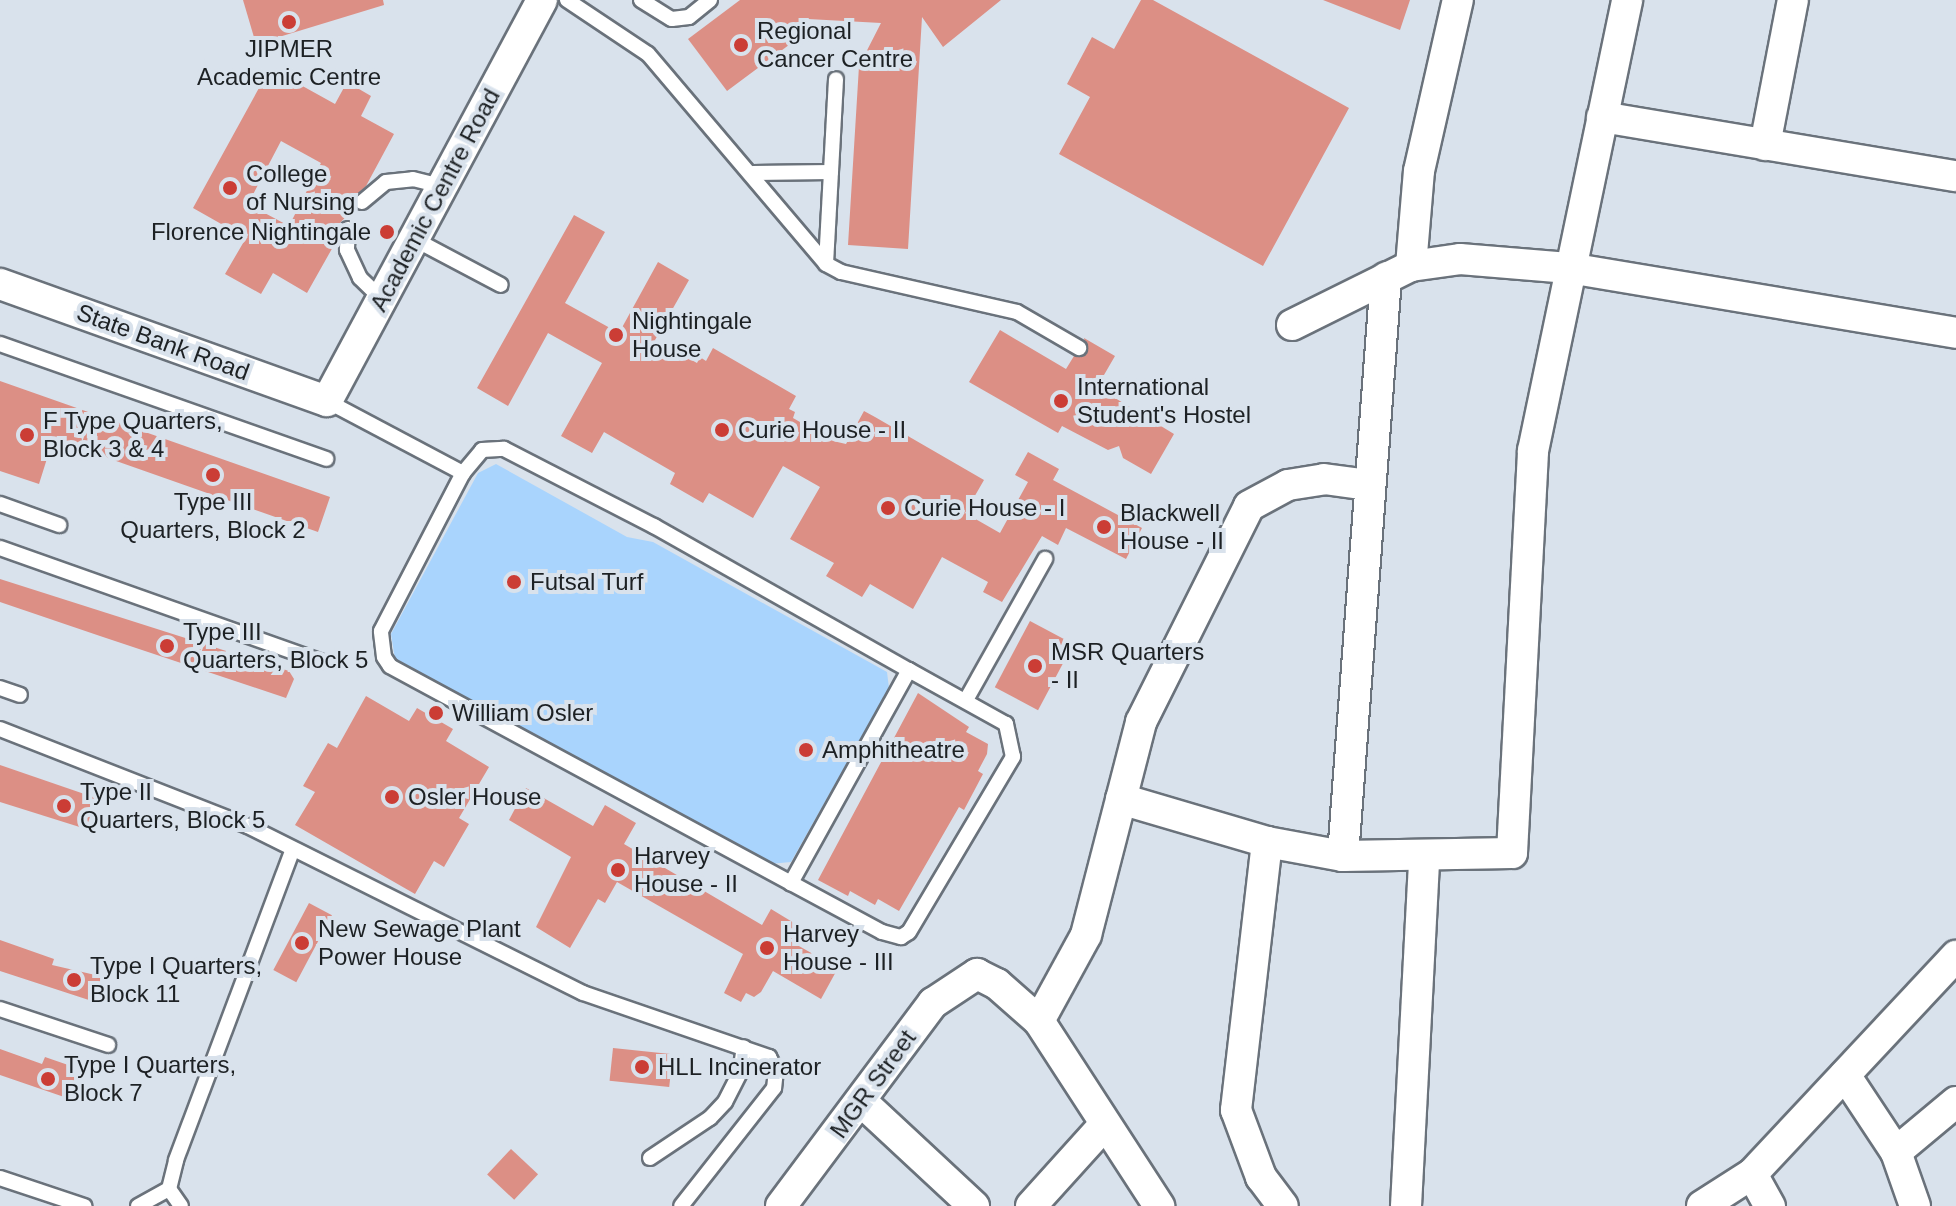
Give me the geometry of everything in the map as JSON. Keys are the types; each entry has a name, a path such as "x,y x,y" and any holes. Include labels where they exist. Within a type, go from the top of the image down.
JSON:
{"street":[{"path":"1343,856 1368,485 1399,272 1458,0"},
{"path":"1121,799 1267,842 1343,856 1424,858 1512,853 1533,451 1627,0"},
{"path":"1765,145 1793,0"},
{"name":"Academic Centre Road","path":"327,401 543,2"},
{"path":"1602,117 1956,176"},
{"path":"1292,325 1399,272 1460,259 1569,268 1956,333"},
{"name":"State Bank Road","path":"0,284 327,401"},
{"path":"1159,1206 1039,1021 1078,958 1141,722 1249,506 1288,485 1324,479 1368,485"},
{"path":"1267,842 1236,1110 1261,1177 1283,1206"},
{"path":"1406,1206 1424,858"},
{"path":"1702,1206 1752,1174 1956,956"},
{"name":"MGR Street","path":"781,1206 862,1102 933,1003 977,974 997,984 1039,1021"},
{"path":"1845,1075 1896,1152 1915,1206"},
{"path":"862,1102 974,1206"},
{"path":"1896,1152 1956,1102"},
{"path":"1031,1206 1105,1124"},
{"path":"1752,1174 1770,1206"}],"lane":[{"path":"641,0 672,19 689,17 710,0"},
{"path":"543,2 648,54 753,173 826,264 841,272 1017,312 1079,348"},
{"path":"826,264 836,79"},
{"path":"753,173 831,172"},
{"path":"362,202 386,182 413,179 443,186"},
{"path":"348,229 347,250 360,278 382,299"},
{"path":"414,239 501,285"},
{"path":"0,344 326,459"},
{"path":"327,401 463,473"},
{"path":"504,449 654,526 909,670 1006,724 1013,757 917,926 892,936 390,666 380,649 381,631 463,473 482,450 504,449"},
{"path":"0,504 59,525"},
{"path":"0,548 319,661"},
{"path":"966,700 1045,559"},
{"path":"791,883 909,670"},
{"path":"0,688 20,695"},
{"path":"0,729 103,765 293,849 583,993 769,1057 776,1070 774,1088 681,1206"},
{"path":"138,1206 169,1189 293,849"},
{"path":"0,1009 108,1045"},
{"path":"650,1158 710,1118 725,1102 740,1072 744,1047"},
{"path":"0,1178 74,1206 84,1206"},
{"path":"169,1189 181,1206"}],"shaded area":[{"path":"496,464 627,537 653,542 887,672 889,688 791,862 769,864 395,659 391,634 478,473"}],"building":[{"name":"JIPMER Academic Centre","path":"243,0 383,0 384,5 256,44"},
{"path":"740,0 1001,0 943,47 922,17 908,249 848,245 859,66 881,23 808,19 805,33 727,91 688,39"},
{"path":"1141,0 1153,0 1349,108 1263,266 1059,154 1090,97 1067,84 1092,37 1114,49"},
{"path":"1323,0 1410,0 1400,30"},
{"name":"College of Nursing","path":"270,68 335,104 347,82 371,96 361,116 394,134 366,186 353,198 354,208 339,224 338,238 307,293 273,273 261,294 225,274 246,238 193,208","holes":["281,141 321,163 289,226 248,204"]},
{"path":"574,215 605,232 565,303 619,333 658,262 689,280 655,340 697,363 700,357 706,361 713,348 796,396 789,409 795,412 793,418 833,441 846,444 864,411 875,417 984,480 965,513 1000,533 1028,482 1015,475 1028,452 1059,469 1053,480 1142,528 1126,559 1066,528 1058,545 1042,536 1002,602 983,592 988,582 942,557 913,609 870,584 862,597 826,576 834,563 790,539 820,487 783,466 753,518 709,493 703,503 670,484 675,473 604,432 592,453 561,436 602,363 548,333 508,406 477,388"},
{"name":"International Student's Hostel","path":"1000,330 1066,369 1074,356 1087,354 1084,338 1115,356 1097,387 1174,434 1151,474 1123,458 1119,446 1108,450 1062,426 1058,433 969,382"},
{"path":"0,381 330,497 318,532 65,443 62,453 50,449 39,484 0,471"},
{"path":"0,579 289,671 294,679 286,698 0,602"},
{"name":"MSR Quarters - II","path":"1030,621 1073,644 1038,710 995,687"},
{"path":"918,693 969,727 966,732 988,744 987,754 978,771 983,774 964,810 959,807 899,911 878,899 875,905 850,891 848,896 818,880"},
{"name":"Osler House","path":"366,696 409,721 417,708 453,729 446,741 489,767 459,818 469,824 444,867 434,861 415,894 295,825 315,792 303,786 328,743 337,748"},
{"path":"0,765 96,798 86,829 0,802"},
{"path":"526,788 593,826 605,805 636,823 624,844 762,925 771,909 799,926 790,941 838,968 821,999 773,971 761,992 754,997 746,993 741,1002 724,993 743,954 617,882 605,903 598,899 570,948 536,927 571,857 509,820"},
{"name":"New Sewage Plant Power House","path":"309,903 332,915 296,982 273,970"},
{"path":"0,940 54,959 52,965 104,977 95,1002 0,971"},
{"name":"HLL Incinerator","path":"613,1048 673,1054 669,1087 610,1081"},
{"name":"Type I Quarters, Block 7","path":"0,1049 42,1064 45,1057 71,1066 69,1074 78,1077 70,1099 0,1075"},
{"path":"511,1149 538,1174 514,1200 487,1175"}],"place":[{"name":"JIPMER Academic Centre","path":"289,22"},
{"name":"Regional Cancer Centre","path":"741,45"},
{"name":"College of Nursing","path":"230,188"},
{"name":"Florence Nightingale","path":"387,232"},
{"name":"Nightingale House","path":"616,335"},
{"name":"International Student's Hostel","path":"1061,401"},
{"name":"Curie House - II","path":"722,430"},
{"name":"F Type Quarters, Block 3 & 4","path":"27,435"},
{"name":"Type III Quarters, Block 2","path":"213,475"},
{"name":"Curie House - I","path":"888,508"},
{"name":"Blackwell House - II","path":"1104,527"},
{"name":"Futsal Turf","path":"514,582"},
{"name":"Type III Quarters, Block 5","path":"167,646"},
{"name":"MSR Quarters - II","path":"1035,666"},
{"name":"William Osler","path":"436,713"},
{"name":"Amphitheatre","path":"806,750"},
{"name":"Osler House","path":"392,797"},
{"name":"Type II Quarters, Block 5","path":"64,806"},
{"name":"Harvey House - II","path":"618,870"},
{"name":"New Sewage Plant Power House","path":"302,943"},
{"name":"Harvey House - III","path":"767,948"},
{"name":"Type I Quarters, Block 11","path":"74,980"},
{"name":"HLL Incinerator","path":"642,1067"},
{"name":"Type I Quarters, Block 7","path":"48,1079"}]}
